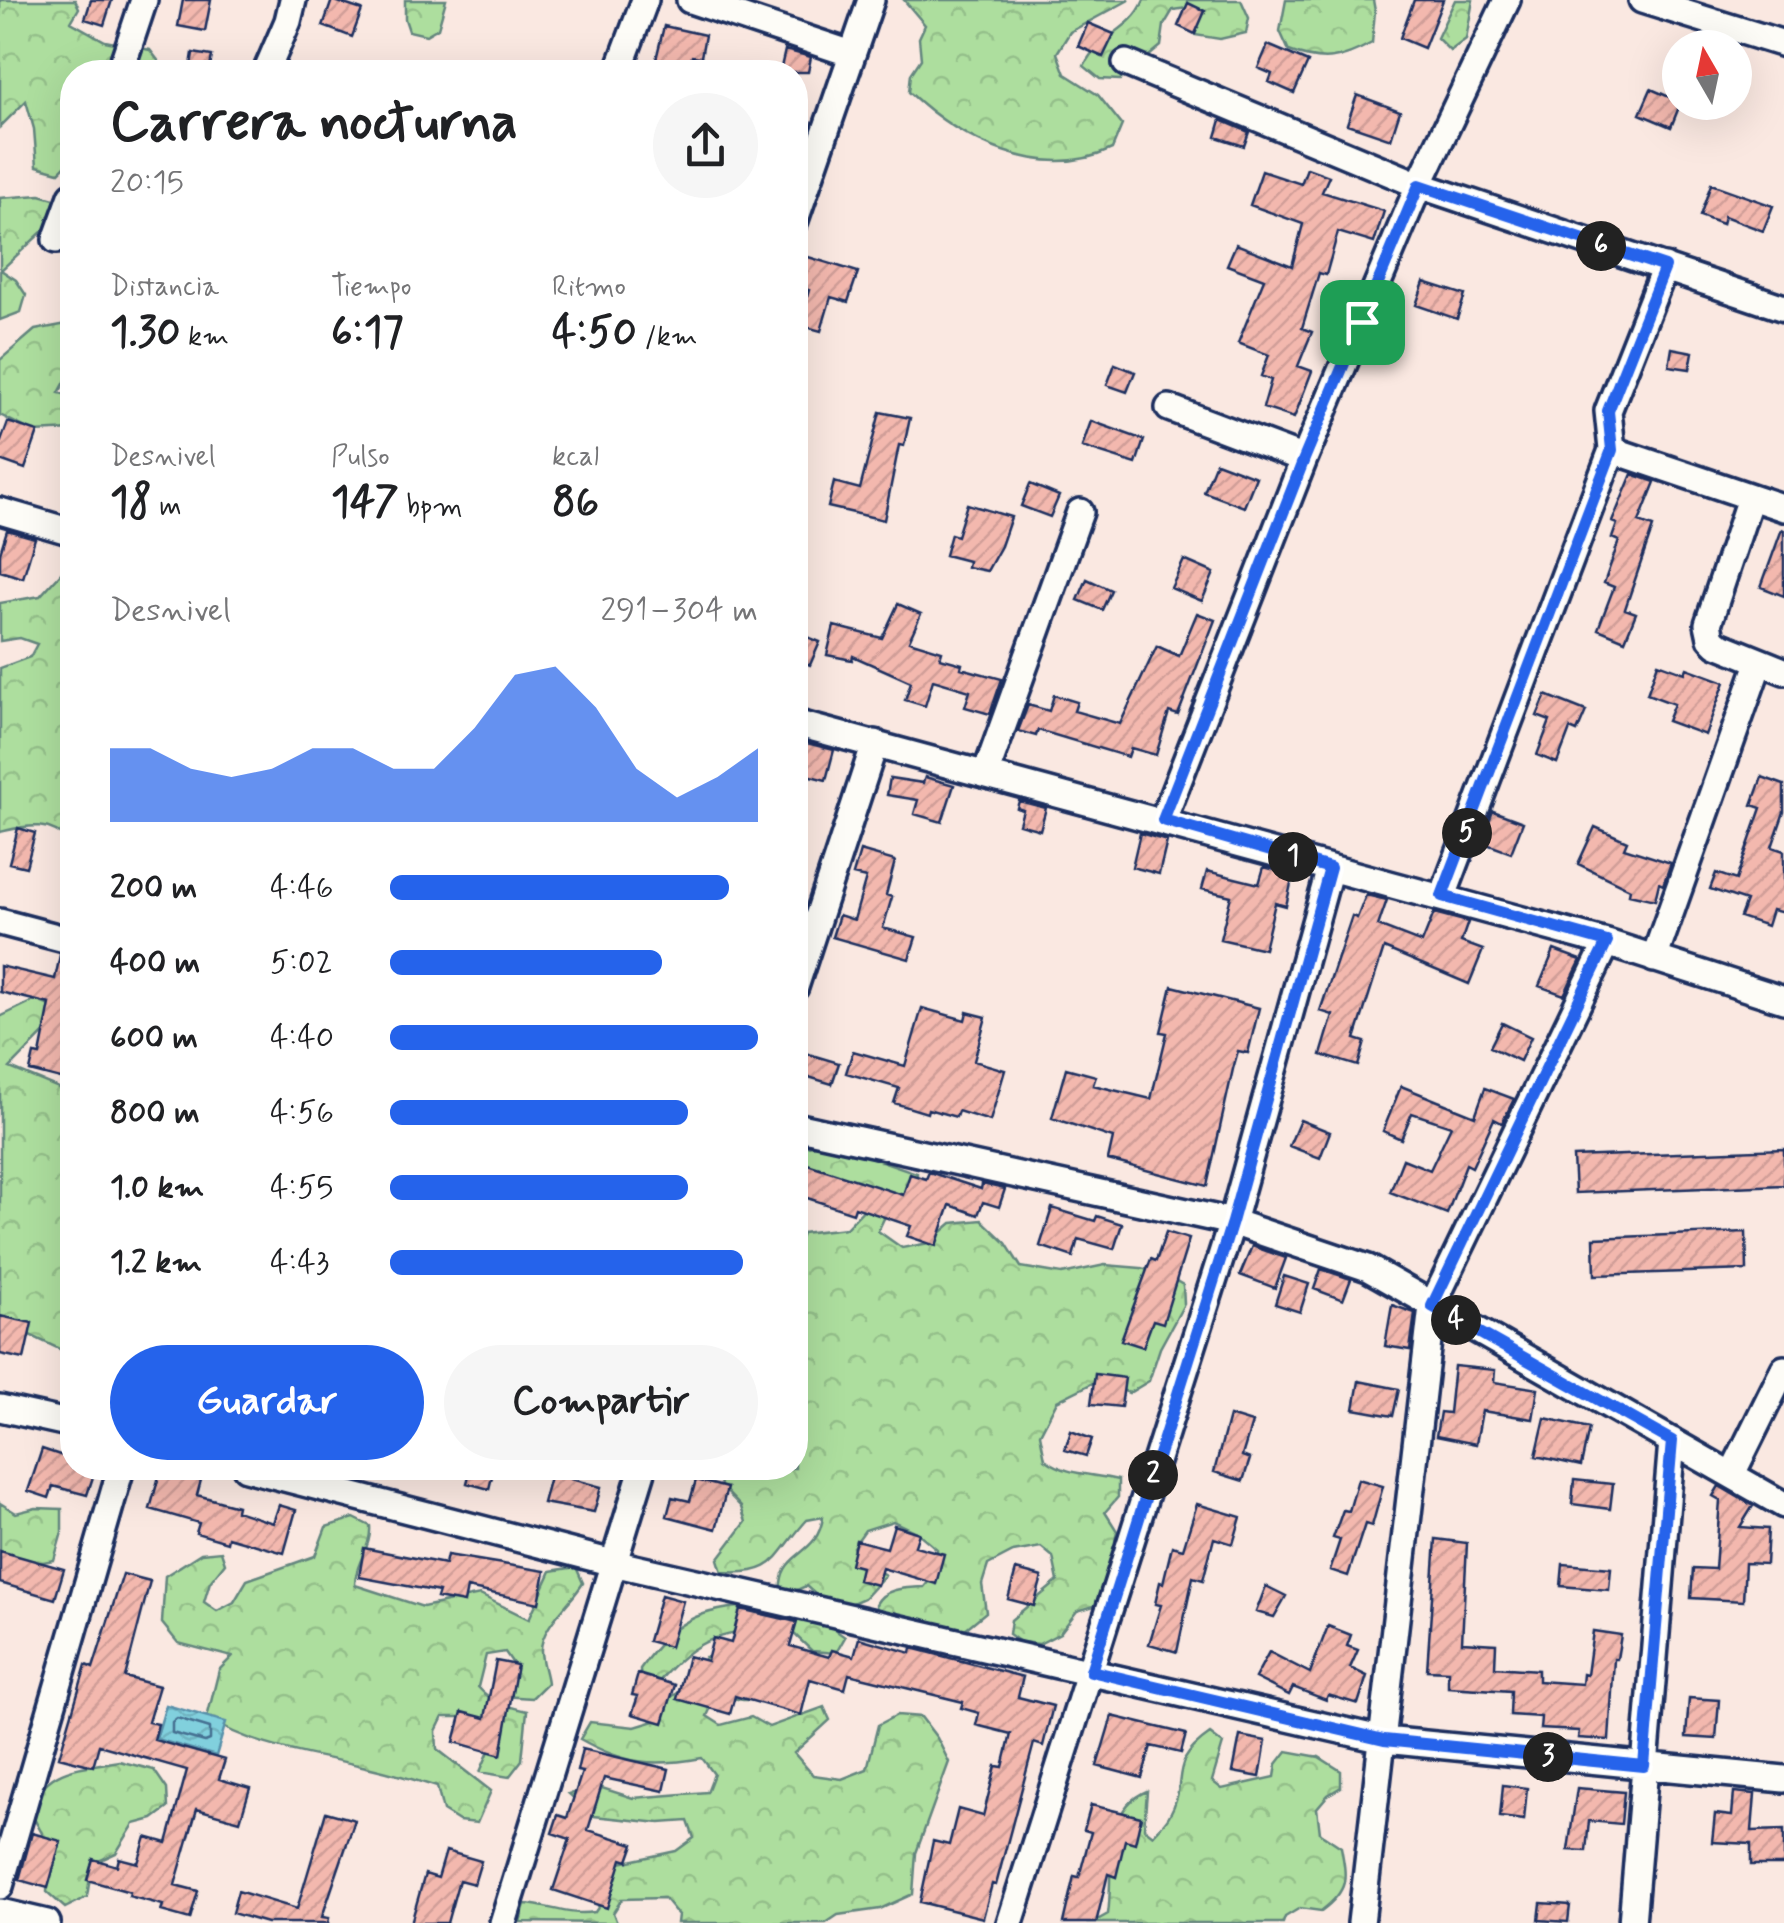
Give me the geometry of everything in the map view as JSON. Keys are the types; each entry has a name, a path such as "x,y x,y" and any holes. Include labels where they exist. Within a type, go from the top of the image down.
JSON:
{"street":[{"path":"124,60 144,0"},
{"path":"271,60 293,0"},
{"path":"622,60 645,0"},
{"path":"690,0 852,54"},
{"path":"808,182 871,0"},
{"path":"1163,820 1304,459 1419,185 1507,0"},
{"path":"1642,0 1784,44"},
{"path":"1126,63 1419,185 1784,308"},
{"path":"56,240 60,229"},
{"path":"1442,896 1612,450 1608,411 1665,267"},
{"path":"1170,408 1304,459"},
{"path":"1612,450 1784,508"},
{"path":"1654,958 1772,666 1717,644 1711,638 1708,624 1750,498"},
{"path":"0,511 60,528"},
{"path":"986,773 1080,512"},
{"path":"808,726 1607,942 1784,1000"},
{"path":"808,947 875,743"},
{"path":"1010,1923 1232,1222 1330,868"},
{"path":"0,922 60,938"},
{"path":"1361,1923 1432,1306 1607,942"},
{"path":"808,1129 1232,1222 1368,1268 1784,1505"},
{"path":"1732,1474 1784,1369"},
{"path":"0,1408 60,1421"},
{"path":"1632,1923 1672,1441"},
{"path":"0,1886 118,1480"},
{"path":"292,1480 613,1564 1384,1740 1784,1779"},
{"path":"503,1923 639,1480"},
{"path":"0,1912 47,1923"}],"green space":[{"path":"0,0 75,0 79,8 71,22 105,41 150,50 158,60 60,60 59,172 37,166 34,129 26,101 0,127"},
{"path":"405,0 446,0 438,28 426,35 409,31"},
{"path":"904,0 1129,0 1070,32 1057,53 1065,74 1098,95 1122,125 1112,149 1058,161 1031,158 978,140 930,110 909,92 911,74 921,59 919,38 925,25"},
{"path":"1144,0 1241,0 1249,18 1246,33 1220,39 1195,35 1188,8 1173,10 1164,25 1161,46 1120,80 1100,79 1084,66 1098,46 1131,19"},
{"path":"1286,0 1373,0 1372,43 1332,58 1312,58 1289,51 1280,31"},
{"path":"1455,0 1473,0 1466,39 1450,51 1437,38"},
{"path":"40,195 60,201 60,215 1,270 16,280 26,295 21,312 0,320 0,198"},
{"path":"60,325 60,431 34,432 0,415 0,360 35,330"},
{"path":"60,574 60,834 39,826 0,832 0,668 30,657 37,644 20,638 0,641 0,603 40,596"},
{"path":"35,1000 60,1010 60,1017 10,1068 60,1089 60,1349 0,1321 0,1017"},
{"path":"829,1143 917,1173 916,1188 889,1208 878,1231 902,1248 929,1243 952,1223 982,1220 1006,1243 1021,1267 1062,1274 1105,1265 1141,1268 1164,1274 1183,1285 1184,1304 1160,1348 1149,1381 1129,1393 1099,1380 1057,1401 1040,1434 1045,1459 1071,1471 1118,1480 1118,1497 1105,1512 1117,1531 1116,1581 1108,1602 1077,1611 1060,1633 1039,1644 1020,1642 1009,1634 1011,1620 1058,1581 1053,1557 1041,1547 1013,1552 988,1565 982,1584 986,1612 964,1630 941,1631 927,1622 877,1612 876,1604 885,1594 924,1587 938,1570 937,1549 918,1533 893,1521 865,1530 853,1547 861,1560 885,1575 864,1598 834,1611 806,1586 781,1597 785,1570 813,1541 823,1517 807,1520 765,1567 722,1572 718,1559 746,1522 741,1507 720,1480 808,1480 808,1232 846,1228 869,1204 808,1181 808,1146"},
{"path":"0,1503 16,1513 36,1508 62,1509 62,1532 54,1560 0,1570"},
{"path":"354,1518 370,1526 355,1585 423,1607 480,1595 529,1619 551,1571 576,1567 583,1583 542,1642 547,1683 532,1698 503,1696 514,1665 505,1652 486,1655 478,1687 500,1703 527,1711 522,1760 509,1777 480,1772 493,1742 463,1717 443,1717 436,1731 437,1749 491,1791 477,1823 459,1821 443,1811 437,1787 263,1743 207,1718 219,1670 232,1657 178,1643 162,1623 165,1576 201,1553 221,1551 225,1563 210,1582 204,1602 217,1611 234,1602 247,1580 315,1556 326,1527"},
{"path":"771,1604 824,1622 845,1637 836,1653 812,1651 790,1630 730,1634 686,1654 656,1685 641,1685 640,1669 682,1625 711,1612"},
{"path":"705,1657 780,1669 780,1700 722,1696 707,1716 721,1725 751,1717 769,1727 824,1707 830,1720 794,1753 813,1775 842,1779 867,1769 878,1725 897,1715 921,1717 949,1762 916,1853 913,1894 880,1909 838,1915 826,1923 677,1923 678,1915 664,1898 622,1899 613,1913 617,1923 520,1922 525,1904 576,1913 595,1912 620,1863 676,1851 694,1838 688,1821 660,1823 594,1816 569,1794 599,1787 633,1798 707,1792 714,1774 702,1758 639,1761 611,1754 580,1739 590,1722 635,1727 658,1720 664,1701 688,1687"},
{"path":"1210,1734 1223,1744 1212,1781 1222,1789 1275,1777 1277,1764 1287,1751 1319,1757 1341,1771 1341,1787 1317,1808 1320,1833 1341,1847 1345,1876 1337,1897 1321,1911 1300,1908 1285,1917 1283,1923 1092,1923 1108,1914 1112,1845 1122,1813 1132,1800 1147,1791 1144,1828 1153,1835 1175,1803 1188,1755"},
{"path":"119,1761 154,1770 167,1789 168,1808 153,1819 134,1824 116,1853 92,1864 87,1897 65,1908 47,1892 50,1848 31,1813 36,1798 43,1786 63,1772"}],"water":[{"path":"166,1705 226,1722 216,1756 156,1739"}],"building":[{"path":"91,0 112,0 104,25 85,19"},
{"path":"183,0 211,0 205,31 178,26"},
{"path":"332,0 362,10 352,37 323,26"},
{"path":"1414,0 1443,0 1424,48 1400,38"},
{"path":"1188,3 1205,11 1195,34 1178,26"},
{"path":"1088,23 1114,34 1103,57 1078,46"},
{"path":"664,26 705,35 701,57 656,60"},
{"path":"1268,45 1308,62 1294,93 1269,82 1272,74 1258,68"},
{"path":"785,50 811,57 808,72 808,60 783,60"},
{"path":"193,53 212,56 211,60 192,60"},
{"path":"1651,89 1662,94 1662,120 1674,120 1671,127 1640,114"},
{"path":"1357,95 1400,111 1391,139 1347,124"},
{"path":"1221,120 1249,132 1244,146 1216,137"},
{"path":"1307,168 1329,176 1322,192 1384,211 1374,243 1338,232 1326,275 1319,273 1302,328 1312,332 1298,366 1312,371 1294,418 1263,408 1271,380 1261,376 1269,355 1238,343 1264,279 1227,265 1236,244 1292,266 1303,224 1250,205 1262,171 1301,184"},
{"path":"1711,184 1773,206 1763,231 1724,216 1722,224 1700,216"},
{"path":"808,257 858,272 848,302 831,297 821,331 808,327"},
{"path":"1424,282 1465,295 1457,319 1416,305"},
{"path":"1672,348 1693,352 1690,369 1669,366"},
{"path":"1115,364 1135,372 1127,392 1107,385"},
{"path":"880,412 910,418 904,446 899,445 884,520 828,507 834,482 860,489"},
{"path":"1091,421 1144,440 1136,464 1082,447"},
{"path":"8,422 38,432 25,469 0,460 0,444"},
{"path":"1216,462 1256,477 1244,507 1204,492"},
{"path":"1632,474 1655,482 1639,522 1653,527 1625,609 1636,613 1625,640 1598,629 1614,587 1604,583 1619,541 1612,538 1617,524 1612,522"},
{"path":"1030,484 1059,496 1050,517 1021,506"},
{"path":"967,504 1011,517 987,571 967,567 968,561 945,555 951,534 957,536"},
{"path":"7,530 35,538 23,578 0,571 0,553"},
{"path":"1784,530 1784,596 1761,587"},
{"path":"1184,560 1214,573 1202,601 1171,588"},
{"path":"1087,579 1111,590 1102,610 1078,600"},
{"path":"898,604 921,614 909,641 942,651 940,658 962,664 961,668 1002,679 990,714 965,707 970,691 933,680 925,706 905,700 911,682 853,656 852,660 827,655 834,626 882,638"},
{"path":"1197,613 1215,620 1178,715 1169,712 1156,755 1131,748 1128,757 1038,730 1036,736 1018,731 1028,705 1049,711 1054,695 1077,702 1074,711 1120,724 1157,646 1179,656"},
{"path":"808,637 820,642 808,664"},
{"path":"1658,663 1685,673 1687,668 1725,682 1705,735 1667,721 1674,704 1647,694"},
{"path":"1546,695 1586,711 1577,732 1570,729 1557,763 1537,755 1550,721 1537,716"},
{"path":"808,743 834,750 826,780 808,775"},
{"path":"925,777 954,785 942,822 914,814 918,800 887,795 890,778 923,783"},
{"path":"1762,777 1784,785 1784,812 1772,847 1784,851 1784,913 1772,910 1767,926 1740,917 1746,901 1710,889 1716,873 1736,880 1761,808 1752,805"},
{"path":"1019,801 1046,808 1040,830 1019,824 1023,810 1017,808"},
{"path":"1493,811 1523,822 1511,853 1481,842"},
{"path":"1595,827 1627,841 1624,848 1671,863 1663,885 1659,883 1655,900 1629,894 1630,889 1578,864"},
{"path":"18,828 35,833 26,867 9,863"},
{"path":"1140,833 1167,841 1159,874 1132,867"},
{"path":"860,851 895,861 886,895 892,897 883,928 916,937 909,959 832,937 839,915 854,920 866,878 853,875"},
{"path":"1264,867 1293,875 1286,906 1275,903 1264,949 1220,939 1231,896 1202,889 1207,871 1259,884"},
{"path":"1366,895 1387,900 1378,926 1422,943 1434,913 1468,922 1461,942 1483,950 1469,984 1384,948 1355,1039 1365,1042 1358,1066 1321,1055 1333,1015 1320,1011 1352,916 1357,918"},
{"path":"1554,950 1581,960 1564,995 1539,986"},
{"path":"60,955 60,1079 30,1071 34,1054 40,1055 50,1004 0,992 0,966 55,979"},
{"path":"1172,986 1259,1008 1248,1053 1238,1051 1207,1186 1108,1160 1113,1138 1052,1118 1066,1068 1096,1076 1093,1085 1151,1099 1167,1033 1161,1032"},
{"path":"922,1008 965,1020 967,1012 986,1017 974,1061 1005,1070 990,1121 958,1111 956,1117 894,1103 899,1088 846,1073 853,1051 905,1066"},
{"path":"1502,1023 1531,1037 1520,1061 1490,1047"},
{"path":"808,1054 839,1063 832,1084 808,1077"},
{"path":"1401,1086 1475,1116 1485,1088 1514,1099 1502,1123 1494,1119 1472,1167 1466,1164 1447,1214 1390,1192 1403,1159 1430,1170 1451,1126 1412,1113 1401,1139 1383,1131"},
{"path":"1300,1120 1330,1132 1320,1158 1289,1146"},
{"path":"1784,1149 1784,1185 1575,1193 1573,1157"},
{"path":"808,1164 903,1195 910,1174 926,1179 929,1172 981,1189 982,1184 1005,1189 999,1207 983,1202 978,1215 950,1205 936,1246 907,1236 911,1226 855,1207 853,1213 808,1198"},
{"path":"1052,1208 1095,1221 1097,1216 1122,1224 1114,1249 1078,1239 1073,1257 1040,1246"},
{"path":"1166,1232 1189,1239 1163,1323 1153,1320 1143,1347 1121,1340 1151,1259 1156,1261"},
{"path":"1746,1232 1747,1270 1595,1275 1594,1238"},
{"path":"1252,1246 1286,1258 1275,1288 1240,1275"},
{"path":"1321,1269 1351,1279 1343,1300 1314,1289"},
{"path":"1284,1276 1309,1284 1300,1312 1275,1304"},
{"path":"1392,1305 1415,1313 1410,1350 1385,1346"},
{"path":"0,1316 32,1323 24,1359 0,1354"},
{"path":"1454,1366 1495,1370 1494,1382 1538,1389 1533,1419 1482,1411 1476,1444 1436,1436 1440,1412 1449,1413"},
{"path":"1095,1374 1125,1378 1121,1407 1091,1404"},
{"path":"1359,1381 1399,1389 1393,1416 1354,1409"},
{"path":"1229,1416 1252,1423 1242,1456 1250,1459 1243,1481 1214,1472"},
{"path":"1545,1418 1589,1428 1581,1466 1536,1456"},
{"path":"1071,1431 1092,1439 1086,1456 1065,1450"},
{"path":"42,1449 60,1455 60,1480 92,1480 87,1495 53,1486 49,1498 28,1491"},
{"path":"1358,1479 1383,1486 1372,1526 1365,1524 1348,1576 1330,1570 1340,1540 1333,1538 1343,1510 1349,1511"},
{"path":"158,1480 201,1480 197,1495 237,1506 236,1511 273,1523 279,1505 296,1510 284,1553 228,1537 227,1542 196,1533 199,1523 150,1509"},
{"path":"468,1480 491,1480 489,1489 467,1483"},
{"path":"549,1480 575,1480 601,1487 594,1512 543,1503"},
{"path":"696,1480 727,1488 716,1529 667,1516 672,1497 690,1501"},
{"path":"1574,1480 1613,1484 1610,1509 1572,1504"},
{"path":"1719,1486 1753,1506 1740,1527 1768,1529 1766,1564 1745,1563 1743,1601 1691,1598 1693,1568 1715,1569 1720,1500 1713,1496"},
{"path":"1197,1504 1241,1517 1233,1544 1214,1538 1203,1580 1193,1577 1177,1652 1149,1644 1161,1605 1155,1604 1160,1582 1163,1583 1172,1546 1183,1549"},
{"path":"894,1525 919,1533 915,1546 944,1554 936,1584 882,1568 877,1585 858,1580 861,1567 850,1564 856,1540 887,1548"},
{"path":"1436,1539 1467,1543 1462,1642 1496,1644 1495,1667 1538,1670 1538,1681 1582,1684 1583,1674 1587,1675 1593,1631 1621,1635 1614,1659 1609,1740 1578,1738 1579,1731 1540,1729 1541,1717 1510,1715 1511,1691 1448,1687 1448,1671 1427,1670"},
{"path":"364,1548 445,1564 447,1555 545,1571 539,1603 467,1588 464,1603 437,1598 439,1592 359,1577"},
{"path":"0,1551 64,1569 55,1599 0,1583"},
{"path":"1563,1564 1611,1568 1609,1590 1561,1586"},
{"path":"1016,1570 1042,1577 1034,1606 1008,1599"},
{"path":"123,1574 150,1581 125,1677 159,1686 148,1722 158,1724 154,1740 225,1760 219,1779 250,1788 240,1821 197,1809 175,1885 198,1891 190,1919 161,1911 163,1905 129,1896 130,1892 87,1880 93,1859 117,1866 119,1858 138,1863 146,1837 167,1843 187,1770 99,1745 93,1766 59,1757 86,1665 93,1668"},
{"path":"1266,1586 1286,1596 1274,1617 1256,1612"},
{"path":"661,1595 683,1601 670,1647 648,1641"},
{"path":"740,1609 797,1622 790,1646 829,1657 832,1650 854,1656 859,1638 911,1653 912,1648 1023,1677 1018,1697 1053,1706 1043,1746 1034,1743 996,1885 992,1884 983,1918 920,1902 933,1841 949,1845 958,1809 983,1816 996,1766 1003,1767 1011,1734 976,1725 979,1713 961,1708 963,1702 849,1674 845,1689 810,1679 801,1715 735,1696 730,1714 677,1699 688,1656 707,1661 713,1638 731,1643"},
{"path":"1328,1626 1351,1635 1347,1646 1358,1650 1350,1668 1367,1676 1358,1704 1328,1695 1326,1700 1293,1687 1289,1695 1255,1678 1269,1652 1310,1673"},
{"path":"496,1661 517,1665 501,1755 454,1742 462,1712 485,1718"},
{"path":"638,1674 675,1685 663,1723 632,1714 638,1696 632,1695"},
{"path":"1689,1698 1719,1700 1716,1739 1686,1737"},
{"path":"1112,1716 1186,1734 1181,1753 1151,1746 1142,1778 1097,1766"},
{"path":"1240,1736 1266,1741 1260,1777 1233,1772"},
{"path":"582,1749 669,1769 664,1791 604,1778 588,1830 634,1844 628,1861 622,1859 607,1908 553,1890 570,1839 552,1833 558,1815 567,1818 582,1772 577,1771"},
{"path":"1503,1785 1527,1788 1524,1820 1500,1817"},
{"path":"1577,1788 1624,1792 1621,1824 1589,1821 1586,1851 1568,1850"},
{"path":"1734,1792 1755,1794 1752,1831 1784,1830 1784,1865 1751,1865 1751,1844 1712,1842 1715,1814 1732,1816"},
{"path":"1091,1805 1141,1817 1135,1843 1125,1840 1116,1877 1108,1874 1096,1923 1063,1923 1074,1876 1079,1877 1091,1832 1084,1830"},
{"path":"326,1812 355,1820 322,1917 329,1918 328,1923 267,1923 232,1913 238,1891 297,1909"},
{"path":"32,1833 61,1841 48,1888 19,1880"},
{"path":"446,1851 481,1861 474,1884 459,1880 447,1923 411,1923 425,1874 438,1878"},
{"path":"1541,1903 1570,1905 1568,1922 1539,1920"}],"route":[{"path":"1419,185 1665,267 1608,411 1612,450 1442,896 1607,942 1432,1306 1672,1441 1644,1766 1384,1740 1091,1671 1232,1222 1330,868 1163,820 1304,459 1362,322 1419,185"}]}
